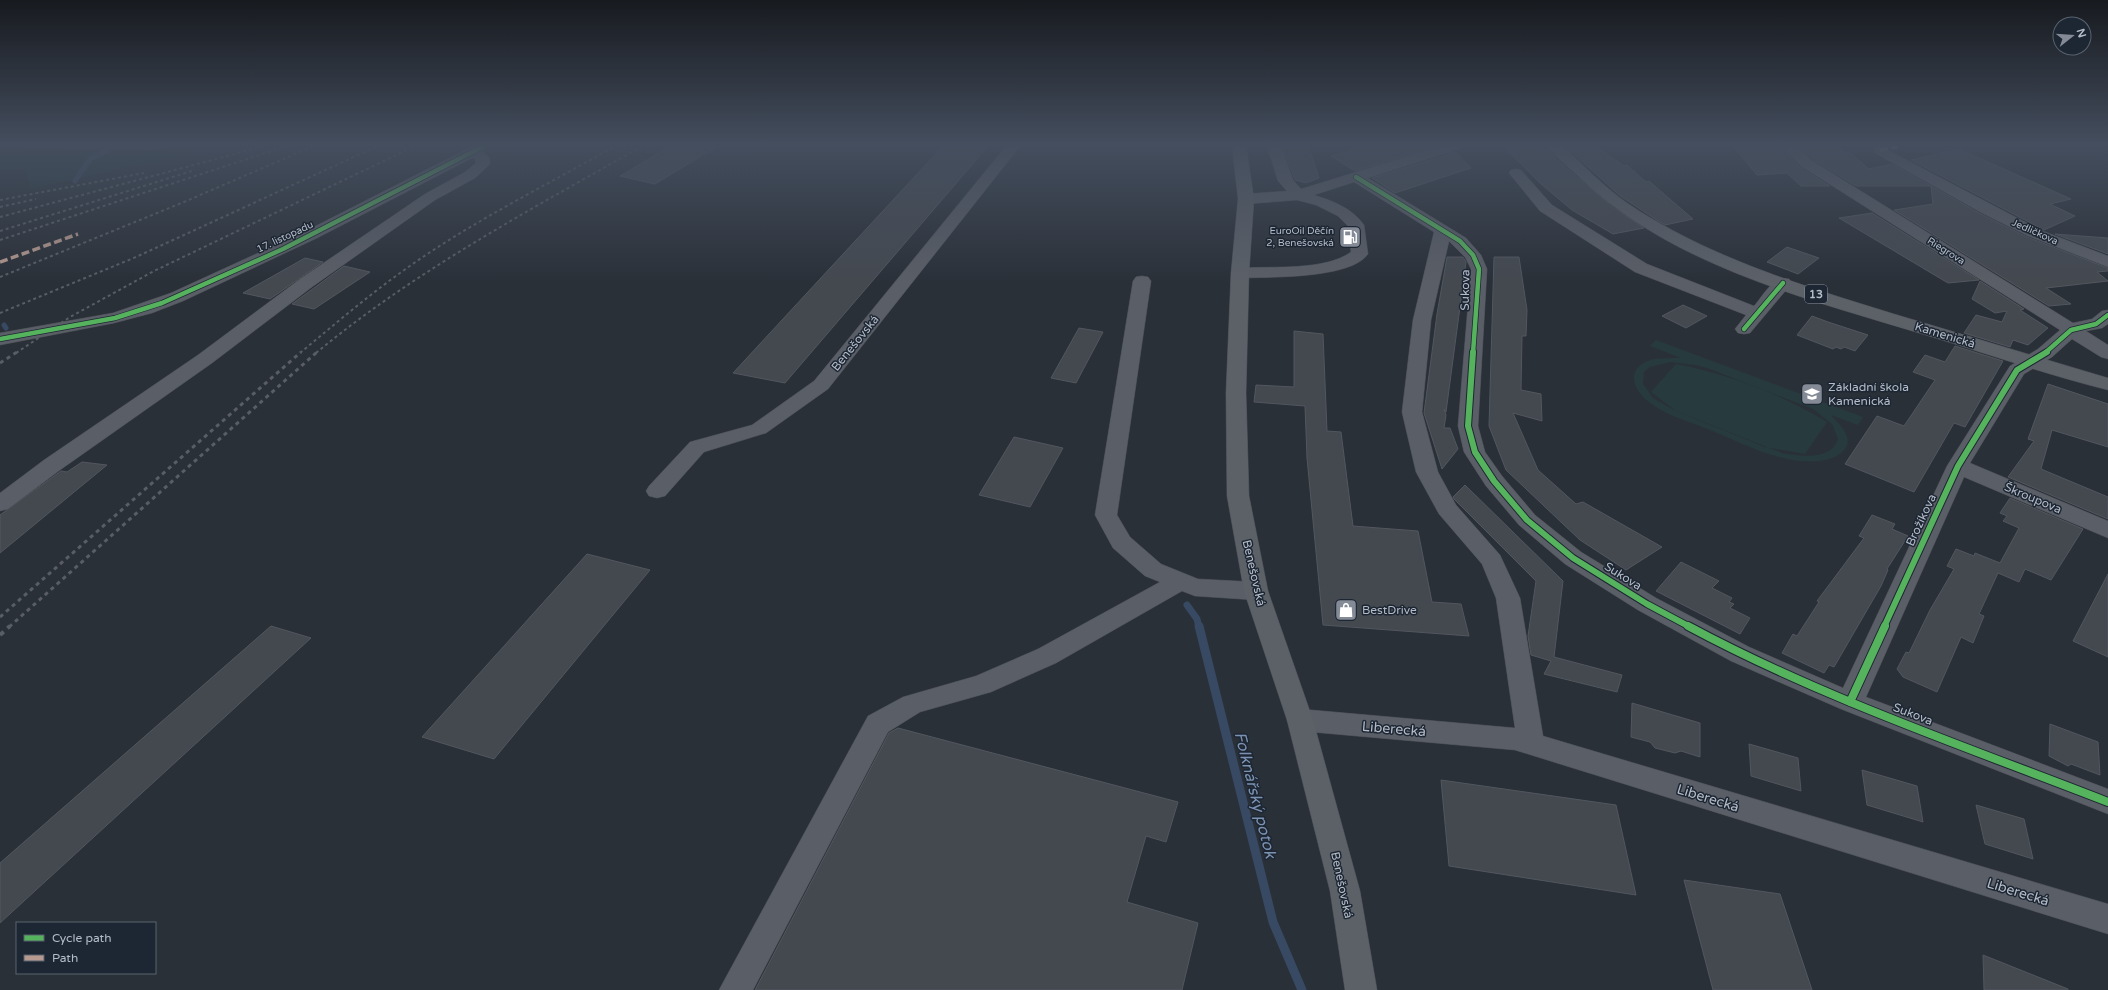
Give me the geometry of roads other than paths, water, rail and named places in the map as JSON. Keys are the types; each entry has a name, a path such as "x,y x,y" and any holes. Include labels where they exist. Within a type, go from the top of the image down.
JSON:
{"main road":[{"name":"Benešovská","path":"1245,191 1246,199 1240,273 1236,393 1238,496 1256,591 1300,720 1345,891 1361,990"},
{"name":"Kamenická","path":"1602,191 1649,222 1689,243 1782,282 1850,306 2108,384"}],"street":[{"name":"17. listopadu","path":"0,338 23,333 84,325 130,314 172,300 331,227 398,191"},
{"path":"0,504 52,465 205,359 306,284 430,198 442,191"},
{"name":"Benešovská","path":"657,491 697,447 759,429 821,385 976,191"},
{"path":"1240,273 1309,270 1348,263 1360,254 1356,225 1344,213 1321,202 1298,195 1295,191"},
{"path":"1246,199 1298,195 1310,191"},
{"name":"Sukova","path":"1379,191 1460,241 1473,254 1478,269 1468,426 1475,452 1494,481 1527,520 1573,558 1647,604 1740,654 1850,702 2108,802"},
{"path":"1532,191 1546,208 1640,268 1758,313"},
{"name":"Riegrova","path":"1851,191 2108,353"},
{"name":"Jedličkova","path":"1954,191 2034,233 2108,262"},
{"path":"1443,230 1422,320 1412,412 1427,472 1447,509 1492,561 1508,598 1530,744"},
{"path":"1142,281 1106,515 1121,542 1153,570 1195,587 1256,591"},
{"path":"1744,329 1782,282"},
{"path":"2071,330 2090,324 2104,322"},
{"name":"Brožíkova","path":"1850,702 1958,466 2017,370 2045,353 2071,330"},
{"name":"Škroupova","path":"1958,466 2108,530"},
{"path":"735,990 878,724 912,704 982,685 1047,656 1180,582"},
{"name":"Liberecká","path":"1300,720 1515,739 2108,919"}],"waterway":[{"name":"Folknářský potok","path":"1187,605 1197,619 1199,627"},
{"name":"Folknářský potok","path":"1199,626 1273,922 1302,990"}],"railway":[{"path":"0,200 47,191"},
{"path":"0,217 96,191"},
{"path":"0,231 127,191"},
{"path":"0,240 149,191"},
{"path":"0,277 209,191"},
{"path":"0,313 136,257 279,191"},
{"path":"16,353 70,317 154,271 321,191"},
{"path":"300,353 353,309 407,268 484,219 533,191"},
{"path":"316,353 394,294 476,242 563,191"},
{"path":"0,207 36,199"},
{"path":"0,363 17,352"},
{"path":"0,617 301,352"},
{"path":"9,627 317,352"},
{"path":"0,635 10,626"}],"place":[{"name":"EuroOil Děčín 2, Benešovská","path":"1350,237"},
{"name":"Základní škola Kamenická","path":"1812,394"},
{"name":"BestDrive","path":"1346,610"}]}
